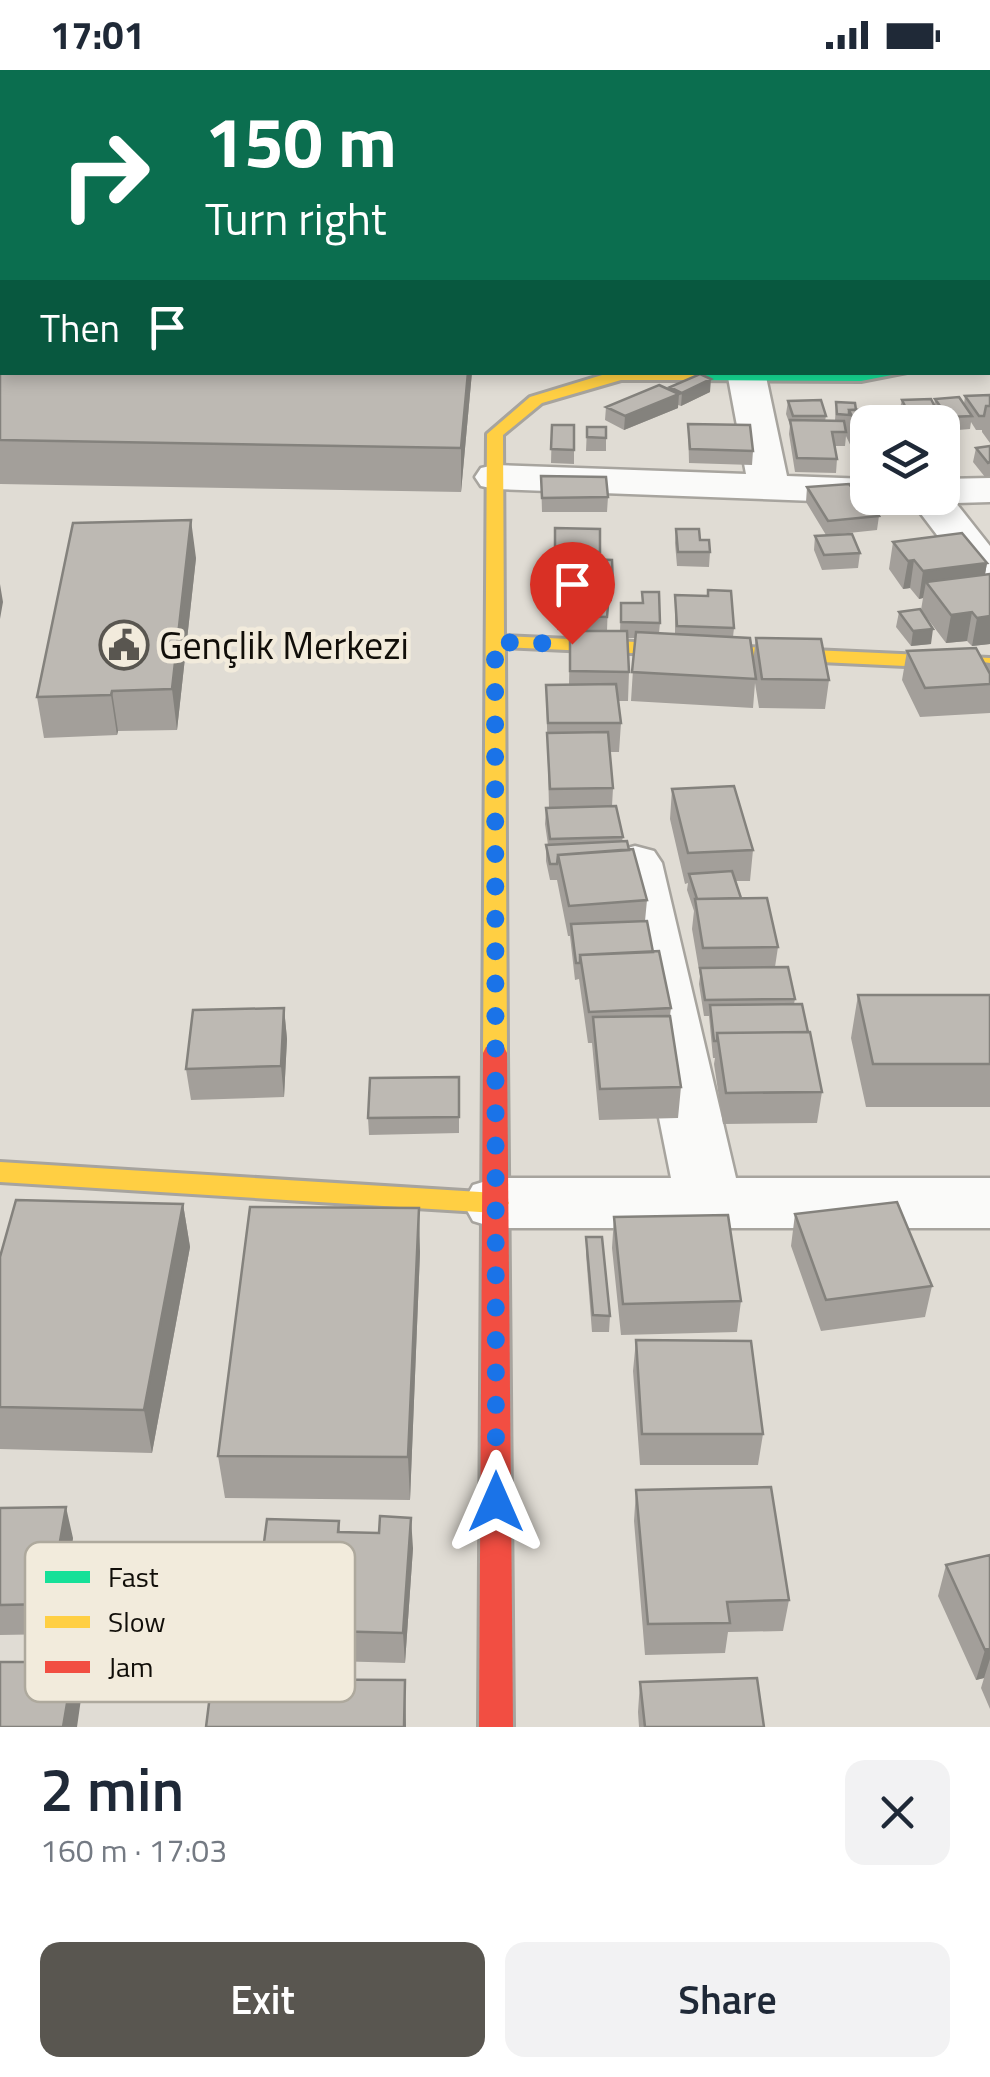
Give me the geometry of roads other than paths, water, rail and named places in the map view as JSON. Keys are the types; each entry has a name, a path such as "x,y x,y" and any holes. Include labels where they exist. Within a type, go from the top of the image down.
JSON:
{"street":[{"path":"496,1727 495,434 536,400 620,375"},
{"path":"746,375 769,486"},
{"path":"495,477 850,490"},
{"path":"960,491 990,490"},
{"path":"943,515 990,576"},
{"path":"495,642 990,664"},
{"path":"635,863 709,1203"},
{"path":"0,1172 496,1203 709,1203 984,1217"}],"place":[{"name":"Gençlik Merkezi","path":"124,645"}]}
